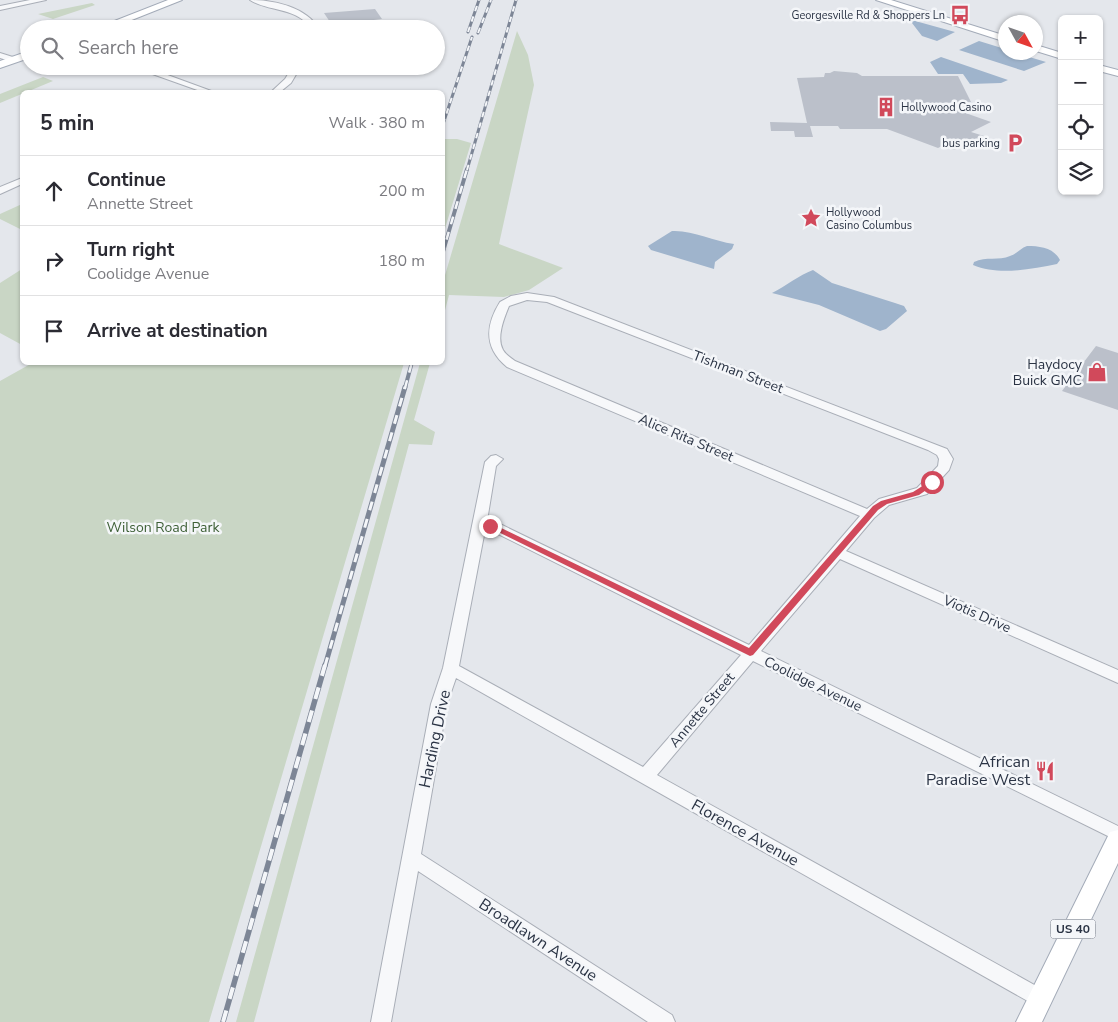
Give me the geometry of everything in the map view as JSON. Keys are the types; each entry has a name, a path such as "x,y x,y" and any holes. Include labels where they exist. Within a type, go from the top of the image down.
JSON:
{"main road":[{"path":"124,20 178,0"},
{"path":"882,0 900,3 998,30"},
{"path":"900,3 998,36"},
{"path":"1043,43 1058,48"},
{"path":"1043,50 1058,55"},
{"path":"0,65 20,57"},
{"path":"1103,62 1118,66"},
{"path":"1103,69 1118,73"},
{"name":"US 40","path":"1028,1022 1118,838"}],"street":[{"path":"0,8 42,0"},
{"path":"254,0 306,17 310,20"},
{"path":"0,55 13,60"},
{"path":"160,75 204,90"},
{"path":"280,90 293,75"},
{"path":"0,191 20,182"},
{"name":"Alice Rita Street","path":"524,296 510,300 502,309 495,338 496,348 504,359 528,372 868,515"},
{"name":"Tishman Street","path":"524,296 550,299 933,447 942,452 946,459"},
{"name":"Harding Drive","path":"381,1022 440,704 451,668 480,525 483,494 490,465 496,459"},
{"name":"Annette Street","path":"645,777 868,515 884,502 922,491 944,467 946,459"},
{"name":"Coolidge Avenue","path":"480,525 495,528 1118,834"},
{"name":"Viotis Drive","path":"836,553 857,560 1118,677"},
{"name":"Florence Avenue","path":"451,668 1040,998"},
{"name":"Broadlawn Avenue","path":"412,858 665,1022"}],"green space":[{"path":"92,3 95,5 53,19 38,14"},
{"path":"517,31 528,55 534,85 499,244 563,268 529,290 504,297 449,295 445,310 445,275"},
{"path":"43,77 53,81 31,90 20,90 20,95 0,103 0,94"},
{"path":"445,139 457,139 471,143 445,228"},
{"path":"20,205 20,229 0,219 0,214"},
{"path":"20,270 20,344 0,333 0,283"},
{"name":"Wilson Road Park","path":"29,365 403,365 209,1022 0,1022 0,381"},
{"path":"419,365 429,365 414,420 435,432 432,445 409,444 254,1022 236,1022"}],"water":[{"path":"906,20 955,32 937,41 922,36 912,23"},
{"path":"979,41 998,47 998,60 1039,60 1046,62 1024,71 959,50"},
{"path":"941,57 1008,80 1001,83 970,84 963,74 938,74 930,62"},
{"path":"672,231 688,232 734,244 732,249 715,262 714,269 651,250 648,246"},
{"path":"1027,246 1046,248 1060,260 1057,264 1037,268 1004,271 973,265 974,262 979,260 1010,256"},
{"path":"813,270 832,283 904,306 907,311 886,329 880,331 819,305 772,293"}],"building":[{"path":"375,9 382,19 329,20 324,13"},
{"name":"Hollywood Casino","path":"834,71 857,73 862,76 958,76 971,102 937,103 991,122 971,132 984,136 954,150 942,146 938,148 887,129 840,129 838,126 810,126 813,137 795,137 794,131 771,131 770,122 807,123 797,78 824,77 825,73"},
{"name":"Haydocy Buick GMC","path":"1096,346 1118,353 1118,410 1062,391"}],"railway":[{"path":"468,32 479,0"},
{"path":"478,33 491,0"},
{"path":"467,170 516,0"},
{"path":"445,118 472,37"},
{"path":"445,245 467,169"},
{"path":"405,388 411,365"},
{"path":"325,666 405,387"},
{"path":"223,1022 325,665"}],"place":[{"name":"Georgesville Rd & Shoppers Ln","path":"960,15"},
{"name":"Hollywood Casino","path":"886,107"},
{"name":"bus parking","path":"1015,143"},
{"name":"Hollywood Casino Columbus","path":"811,218"},
{"name":"Haydocy Buick GMC","path":"1097,372"},
{"name":"African Paradise West","path":"1045,771"}],"route":[{"path":"490,526 750,653 868,515 884,502 916,494 932,482"}]}
